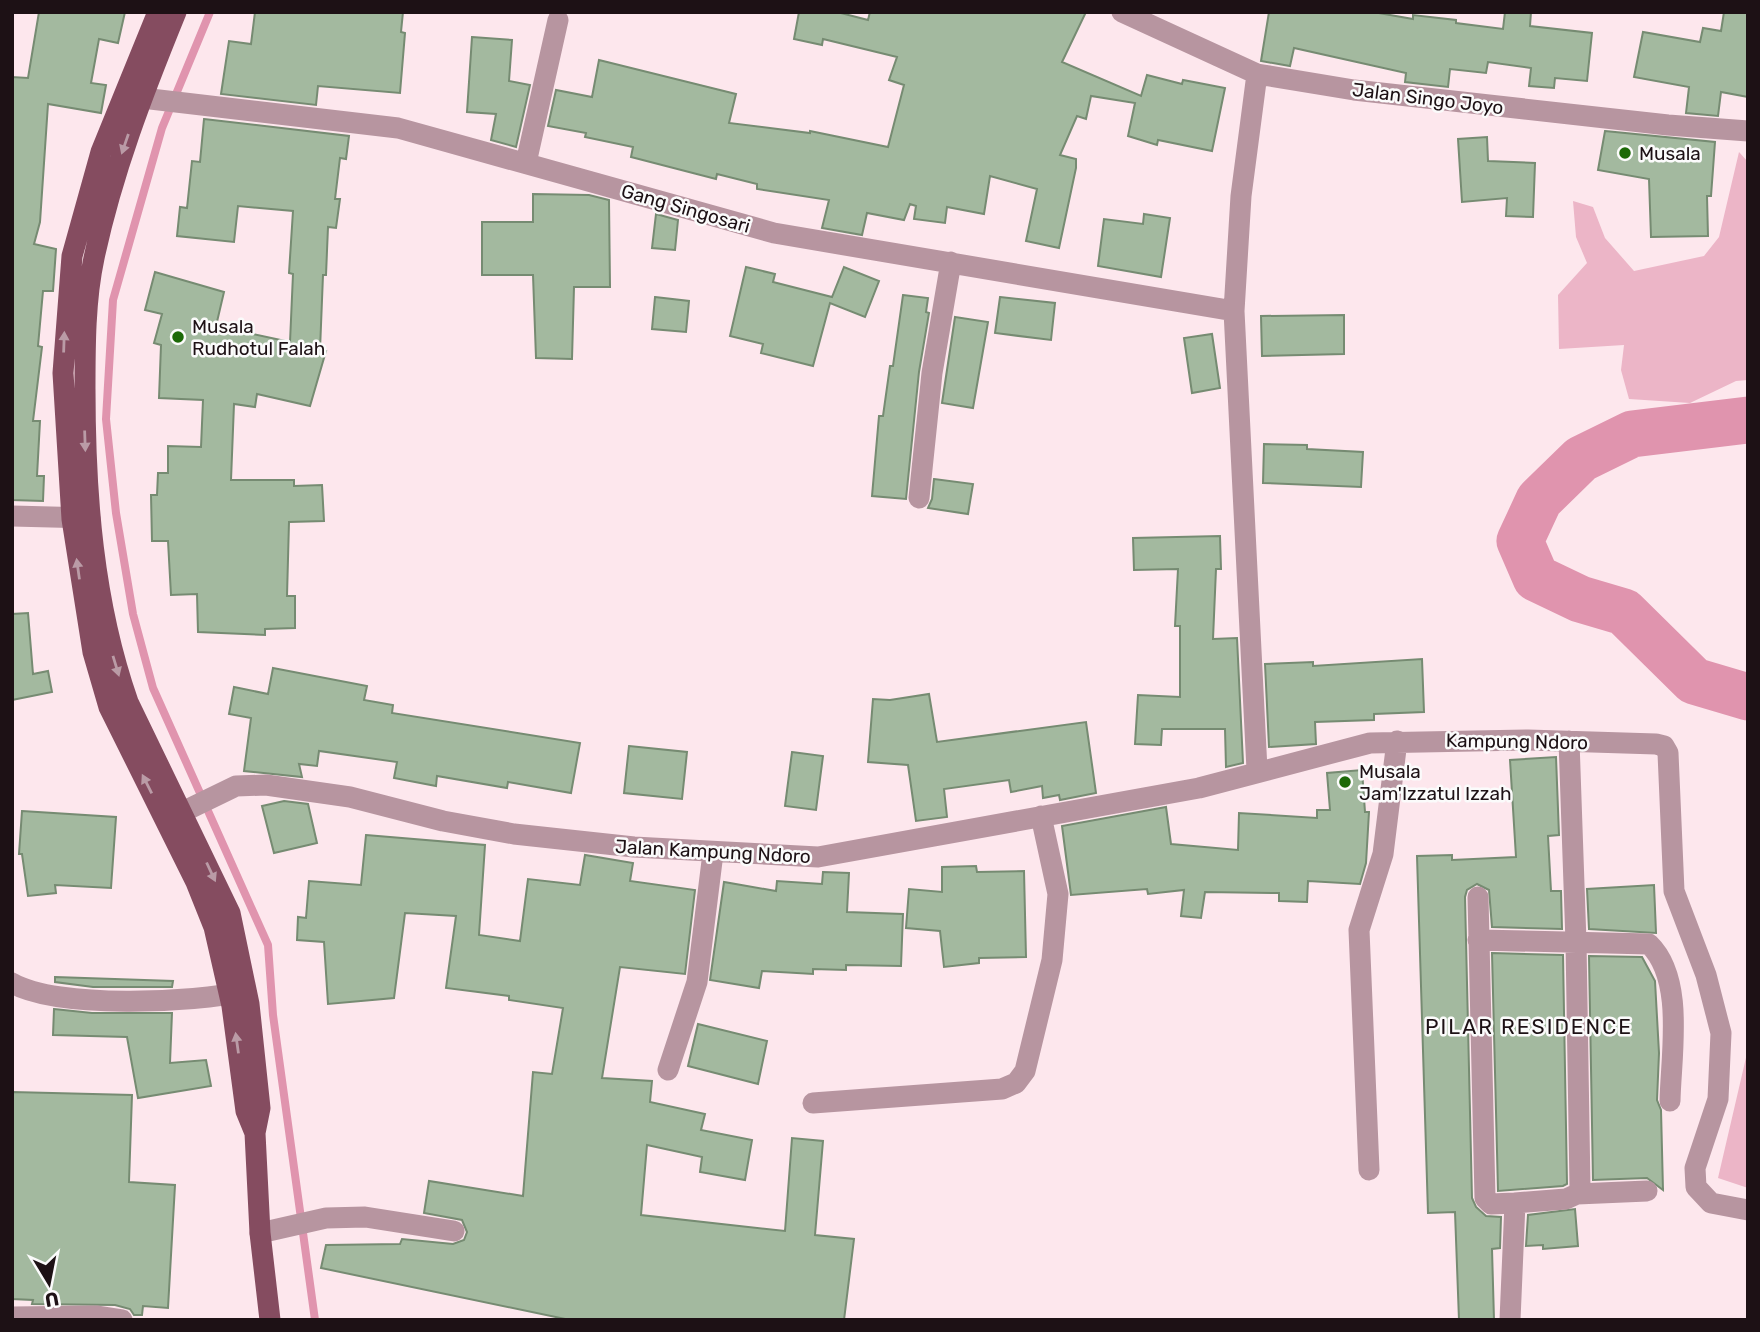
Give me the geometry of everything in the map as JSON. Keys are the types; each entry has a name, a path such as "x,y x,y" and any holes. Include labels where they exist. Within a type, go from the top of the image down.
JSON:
{"main road":[{"path":"139,98 158,12"},
{"path":"176,12 139,98 85,200 71,269 63,373 81,519 93,652 109,707 178,814 238,993 246,1111 255,1133 270,1231 270,1320"}],"street":[{"name":"Jalan Singo Joyo","path":"1122,12 1257,74 1367,91 1668,125 1748,131"},
{"path":"526,163 558,20"},
{"path":"1257,74 1241,196 1234,311 1257,770"},
{"name":"Gang Singosari","path":"139,98 398,128 774,233 1234,311"},
{"path":"919,498 932,373 951,262"},
{"path":"12,516 81,519"},
{"path":"1368,1170 1359,930 1380,872 1397,741"},
{"name":"Kampung Ndoro","path":"1370,744 1397,741 1569,741 1664,746 1668,753 1674,891 1706,975 1721,1033 1718,1100 1695,1168 1696,1187 1711,1202 1748,1210"},
{"path":"1569,741 1580,1125 1580,1188 1577,1194"},
{"name":"Jalan Kampung Ndoro","path":"178,814 225,791 248,784 350,797 443,821 514,834 713,853 835,856 1199,788 1257,770 1370,744"},
{"path":"813,1103 1002,1089 1016,1083 1025,1071 1052,960 1058,894 1041,816"},
{"path":"667,1070 697,982 713,853"},
{"path":"1478,897 1485,1198 1491,1204 1515,1203 1566,1199 1577,1194 1647,1191"},
{"path":"1478,940 1649,944 1662,957 1672,988 1670,1101"},
{"path":"12,983 25,990 47,995 156,1002 238,993"},
{"path":"1510,1320 1515,1203"},
{"path":"270,1231 327,1219 365,1217 454,1231"},
{"path":"12,1317 96,1315 122,1320"}],"shaded area":[{"path":"1739,152 1748,162 1748,380 1736,381 1690,403 1629,399 1621,370 1624,345 1559,349 1558,295 1587,263 1576,237 1573,201 1593,207 1605,238 1634,271 1704,256 1719,237"},
{"path":"1748,1049 1748,1188 1718,1178"}],"building":[{"path":"39,12 125,12 118,43 99,39 91,83 106,85 101,113 48,104 40,222 34,244 56,249 53,291 43,291 38,346 42,347 33,421 40,421 37,476 44,476 43,501 12,500 12,77 28,78"},
{"path":"255,12 403,12 401,32 405,33 400,93 318,86 316,105 221,94 229,41 251,44"},
{"path":"799,12 837,12 868,20 870,12 1086,12 1062,62 1141,96 1147,75 1182,84 1183,80 1225,88 1212,151 1158,140 1157,145 1128,136 1135,103 1091,96 1086,119 1077,116 1060,155 1076,159 1076,168 1059,248 1026,241 1037,189 990,176 984,214 947,207 945,223 914,219 916,206 910,204 904,220 867,213 862,235 822,228 829,200 757,189 757,184 717,174 716,179 631,157 633,147 585,137 586,133 548,126 556,90 592,97 599,60 736,94 729,123 810,131 888,147 904,85 889,80 897,57 823,39 822,45 794,39"},
{"path":"1269,12 1373,12 1413,19 1413,15 1456,20 1456,23 1503,29 1505,12 1531,12 1530,26 1592,33 1587,81 1555,78 1554,88 1529,86 1531,68 1488,62 1486,73 1450,69 1448,87 1405,82 1406,73 1294,48 1290,66 1261,61"},
{"path":"1724,12 1748,12 1748,97 1721,92 1718,116 1686,113 1689,87 1634,77 1643,32 1700,42 1703,28 1721,31"},
{"path":"472,37 512,40 509,81 530,85 516,147 491,140 496,114 467,112"},
{"path":"204,119 349,136 346,159 340,158 335,199 340,199 336,228 328,227 320,350 326,351 310,406 257,394 255,407 234,404 231,480 294,480 294,486 322,485 324,521 289,522 287,596 295,596 295,628 265,629 265,635 198,632 197,594 171,595 168,541 152,541 151,495 157,495 158,473 168,473 168,446 201,447 203,400 159,398 161,345 154,343 162,314 145,310 155,272 224,292 216,326 290,342 293,274 289,273 293,211 238,206 234,242 177,236 180,207 187,208 192,161 200,162"},
{"path":"1605,131 1715,142 1711,196 1707,196 1708,236 1651,237 1649,179 1598,170"},
{"path":"1487,137 1488,161 1535,163 1533,217 1506,216 1507,198 1462,202 1458,139"},
{"path":"533,194 589,195 609,200 610,287 574,287 572,359 536,358 533,275 482,275 482,222 533,222"},
{"path":"656,214 678,220 675,250 652,248"},
{"path":"1144,214 1170,218 1161,277 1098,266 1104,219 1143,224"},
{"path":"746,267 775,274 773,282 832,297 844,267 879,281 865,317 830,303 813,366 761,353 763,344 730,336"},
{"path":"903,295 928,298 926,312 929,313 919,372 906,499 872,496 879,416 883,416 890,366 893,366"},
{"path":"655,297 689,301 686,332 652,329"},
{"path":"1000,297 1055,303 1051,340 995,333"},
{"path":"1344,315 1344,354 1262,356 1261,316"},
{"path":"955,317 988,322 973,408 942,403"},
{"path":"1212,334 1220,388 1192,393 1184,338"},
{"path":"1264,444 1307,445 1307,449 1363,452 1361,487 1263,483"},
{"path":"934,479 973,484 968,514 928,508"},
{"path":"1220,536 1221,569 1216,569 1213,639 1237,638 1243,763 1226,767 1225,729 1162,729 1161,745 1135,744 1138,695 1180,697 1180,626 1175,626 1178,569 1134,570 1133,538"},
{"path":"28,613 33,674 48,671 52,692 12,700 12,614"},
{"path":"1422,659 1424,712 1374,714 1374,720 1315,722 1316,744 1269,747 1265,664 1313,662 1313,666"},
{"path":"273,668 367,686 364,700 393,705 392,713 580,743 571,793 508,782 507,788 437,776 436,786 394,778 397,762 319,751 317,766 299,764 302,777 244,771 251,718 229,714 234,687 268,694"},
{"path":"929,694 937,742 1086,722 1096,793 1060,800 1059,795 1043,798 1042,786 1011,792 1009,780 944,789 947,817 916,821 908,765 868,762 873,699 890,700"},
{"path":"629,746 687,752 682,799 624,793"},
{"path":"792,752 823,756 816,810 785,806"},
{"path":"1556,757 1559,835 1548,836 1551,891 1561,891 1562,929 1492,927 1489,890 1477,884 1467,890 1465,897 1472,1198 1476,1207 1486,1216 1501,1217 1500,1248 1492,1249 1494,1320 1459,1320 1455,1212 1428,1213 1417,856 1452,855 1452,860 1516,857 1510,760"},
{"path":"1362,770 1365,812 1369,812 1366,863 1360,884 1308,881 1307,902 1279,901 1279,893 1205,892 1201,918 1181,916 1184,890 1148,894 1147,889 1071,895 1062,826 1166,807 1171,844 1238,850 1239,813 1317,818 1317,810 1330,810 1327,773"},
{"path":"284,801 308,804 317,843 274,853 262,806"},
{"path":"22,811 116,817 111,888 55,885 56,893 28,896 22,854 19,854"},
{"path":"366,835 485,845 479,935 520,941 528,879 580,885 585,855 633,863 630,881 695,890 685,974 620,967 602,1078 652,1081 650,1102 705,1114 701,1130 752,1140 745,1180 700,1172 702,1157 647,1145 641,1215 785,1231 792,1138 823,1141 815,1235 854,1239 844,1320 570,1320 321,1268 326,1245 400,1244 402,1239 453,1244 464,1240 467,1232 462,1220 424,1213 429,1181 523,1196 533,1072 552,1074 563,1008 509,1000 509,996 446,988 456,916 405,913 394,998 328,1004 324,942 297,940 298,917 306,918 309,881 361,885"},
{"path":"976,866 977,872 1024,871 1026,957 979,958 979,963 944,967 940,931 906,928 909,889 942,892 942,867"},
{"path":"823,872 849,873 847,912 903,914 901,966 846,965 846,970 813,969 813,974 762,971 759,988 710,980 724,882 776,891 777,881 822,884"},
{"path":"1654,885 1656,933 1589,929 1587,889"},
{"path":"1492,953 1563,955 1567,1184 1563,1186 1498,1191"},
{"path":"1589,956 1642,957 1655,981 1659,1053 1657,1100 1661,1110 1663,1190 1647,1178 1593,1180"},
{"path":"55,977 173,981 172,987 93,987 55,982"},
{"path":"54,1009 92,1013 172,1013 170,1063 206,1060 211,1086 138,1098 127,1037 53,1035"},
{"path":"698,1024 767,1041 758,1084 688,1066"},
{"path":"12,1092 132,1095 129,1182 175,1185 168,1308 143,1306 142,1315 134,1315 130,1309 115,1305 32,1304 33,1300 12,1299"},
{"path":"1575,1209 1578,1246 1543,1249 1543,1245 1526,1246 1528,1215"}],"waterway":[{"path":"210,12 162,128 113,300 106,419 116,513 133,614 153,688 268,945 273,1015 315,1320"},
{"path":"1748,420 1632,434 1581,459 1539,500 1520,541 1536,578 1580,599 1624,612 1694,681 1748,697"}],"place":[{"name":"Musala","path":"1625,153"},
{"name":"Musala Rudhotul Falah","path":"178,337"},
{"name":"Musala Jam'Izzatul Izzah","path":"1345,782"}],"district":[{"name":"PILAR RESIDENCE","path":"1529,1027"}]}
